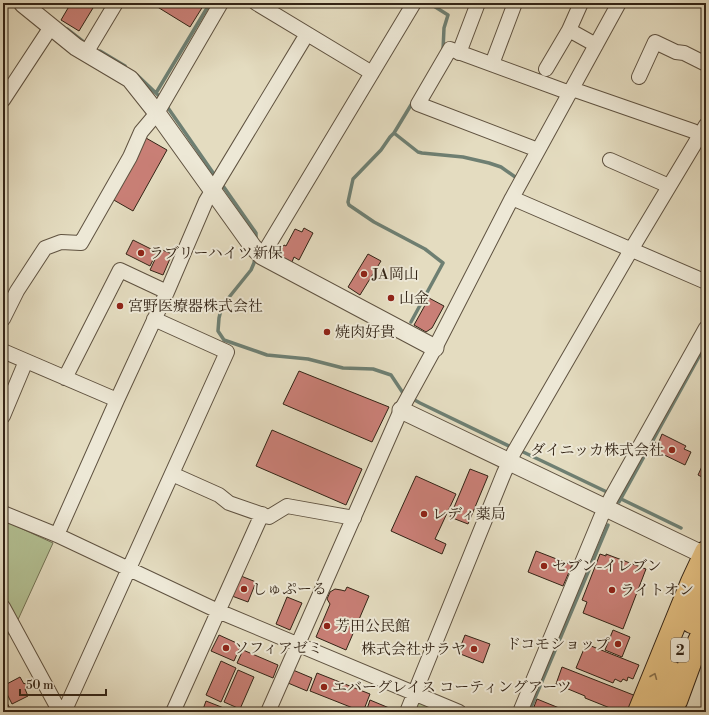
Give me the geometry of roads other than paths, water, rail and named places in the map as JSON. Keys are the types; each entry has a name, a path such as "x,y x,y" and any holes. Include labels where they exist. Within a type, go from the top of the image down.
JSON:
{"highway":[{"path":"640,712 692,582 705,554"},
{"name":"2","path":"656,712 706,589"},
{"name":"2","path":"672,712 694,652 706,626"},
{"path":"682,712 706,650"}],"street":[{"path":"23,3 76,47 89,48 130,79 161,106 216,184 258,251 435,348"},
{"path":"89,48 116,3"},
{"path":"3,318 17,291 45,248 62,242 81,243 130,157 141,132 161,106 220,3"},
{"path":"256,3 372,73"},
{"path":"258,251 372,73 413,3"},
{"path":"459,53 478,3"},
{"path":"492,64 515,3"},
{"path":"546,69 569,30 581,3"},
{"path":"268,712 406,401 512,198 619,3"},
{"path":"3,100 51,27"},
{"path":"569,30 596,45"},
{"path":"57,535 167,292 206,201 307,34"},
{"path":"639,77 655,42 676,52 684,53 706,64"},
{"path":"538,150 418,104 450,49 693,131 703,130"},
{"path":"407,712 514,453 703,130"},
{"path":"610,160 669,186"},
{"path":"512,198 634,246 706,282"},
{"path":"65,378 120,270 167,292"},
{"path":"64,712 227,352 154,319"},
{"path":"520,712 610,499 706,328"},
{"path":"3,351 117,400"},
{"path":"3,416 26,362"},
{"path":"406,401 610,499 705,554"},
{"path":"172,474 219,495 229,503 269,517 287,506 354,518"},
{"path":"3,513 57,535 218,611 459,712"},
{"path":"173,712 262,514"},
{"path":"3,607 60,712"}],"waterway":[{"path":"156,93 210,3"},
{"path":"429,3 448,15 444,28 443,50"},
{"path":"67,29 85,43"},
{"path":"100,51 125,66"},
{"path":"137,75 161,98"},
{"path":"414,100 394,133 418,152 463,157 489,163 501,167 518,179"},
{"path":"166,105 216,177"},
{"path":"394,133 381,150 353,179 348,202 349,205 374,222 425,249 443,263 411,322"},
{"path":"221,183 256,233 256,240"},
{"path":"255,256 251,270 222,306 218,331 224,340 267,355 308,359 343,368 373,369 391,375 406,395"},
{"path":"619,502 706,344"},
{"path":"411,398 513,448"},
{"path":"519,450 609,493"},
{"path":"615,496 681,528"},
{"path":"529,712 608,525"},
{"path":"3,622 9,633"}],"place":[{"name":"ラブリーハイツ新保","path":"141,253"},
{"name":"JA岡山","path":"364,274"},
{"name":"山金","path":"391,298"},
{"name":"宮野医療器株式会社","path":"120,306"},
{"name":"焼肉好貴","path":"327,332"},
{"name":"ダイニッカ株式会社","path":"672,450"},
{"name":"レディ薬局","path":"424,514"},
{"name":"セブン-イレブン","path":"544,566"},
{"name":"しゅぷーる","path":"244,589"},
{"name":"ライトオン","path":"612,590"},
{"name":"芳田公民館","path":"327,626"},
{"name":"ドコモショップ","path":"618,644"},
{"name":"ソフィアゼミ","path":"226,648"},
{"name":"株式会社サラヤ","path":"474,649"},
{"name":"エバーグレイス コーティングアーツ","path":"324,687"}]}
